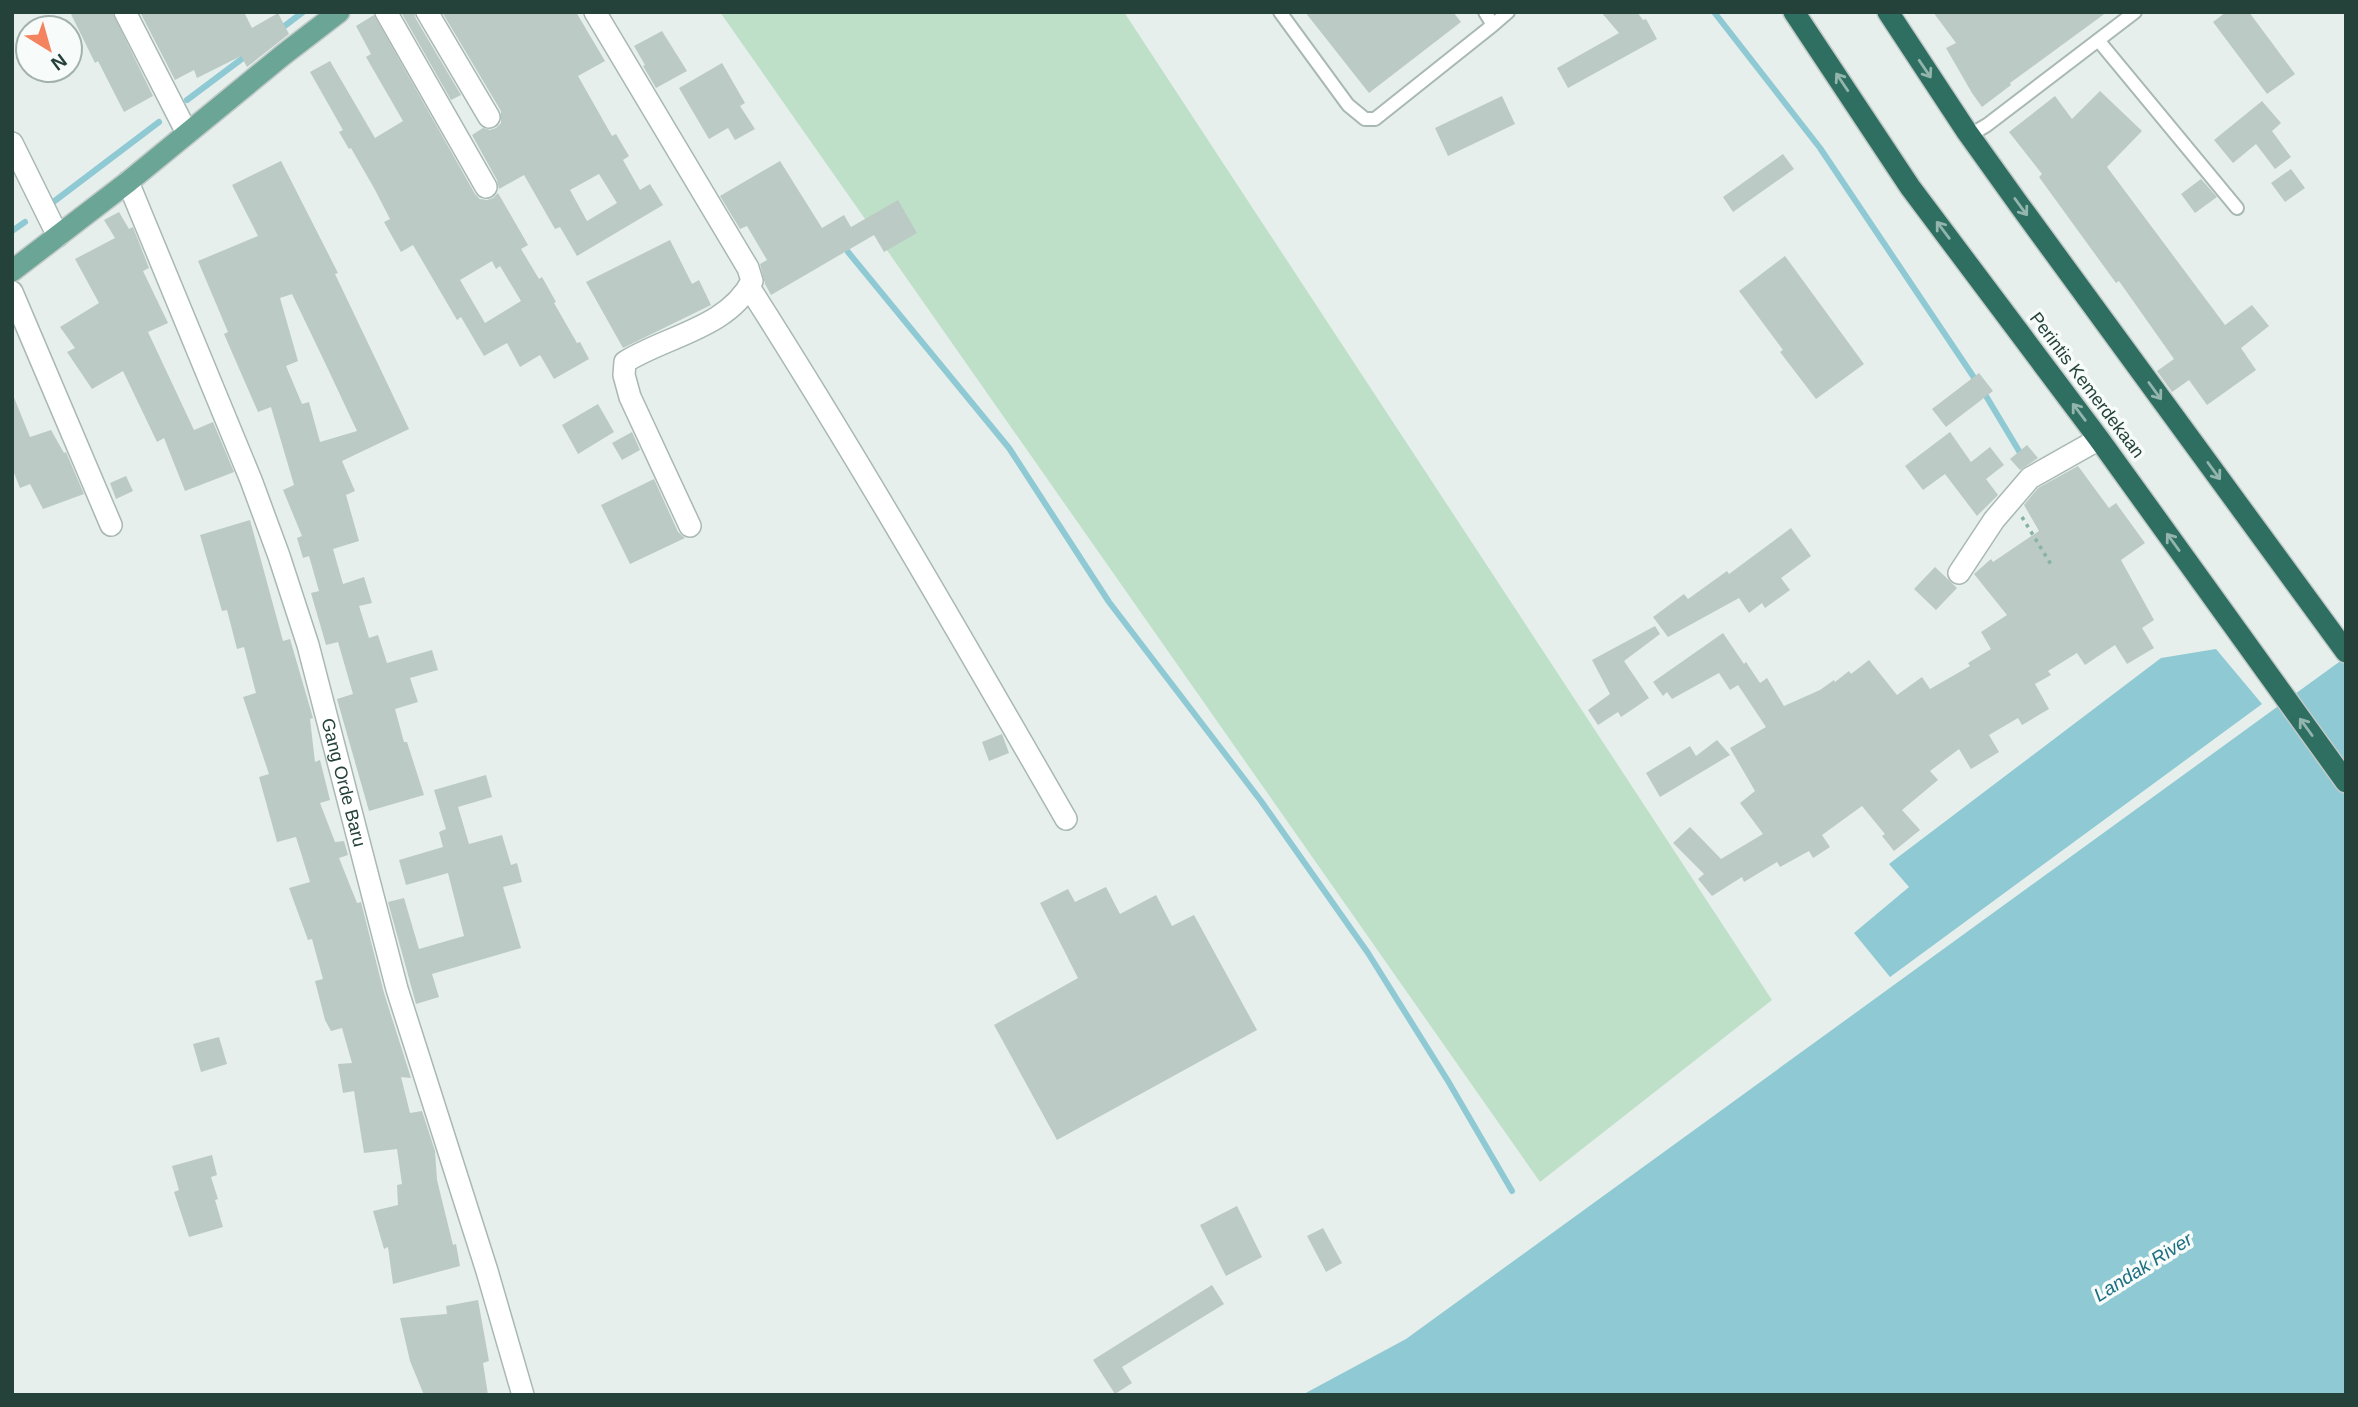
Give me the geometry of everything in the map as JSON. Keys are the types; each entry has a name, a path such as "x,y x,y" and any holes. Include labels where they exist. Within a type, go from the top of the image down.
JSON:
{"highway":[{"name":"Perintis Kemerdekaan","path":"1794,12 1910,187 2099,439 2346,782"},
{"path":"1888,12 1970,135 2346,652"}],"main road":[{"path":"12,271 128,182 339,12"}],"street":[{"path":"125,12 187,133"},
{"path":"386,12 486,187"},
{"path":"427,12 489,117"},
{"path":"595,12 748,268 752,281 741,298 693,331 625,362 624,375 630,397 690,526"},
{"path":"12,143 58,236"},
{"name":"Gang Orde Baru","path":"128,182 251,481 308,645 397,989 487,1271 523,1395"},
{"path":"749,287 817,393 912,552 1066,819"},
{"path":"12,292 111,525"},
{"path":"1959,573 1994,520 2030,478 2099,439"}],"lane":[{"path":"1280,12 1348,105 1365,119 1375,119 1508,12"},
{"path":"1485,12 1493,25"},
{"path":"1970,135 2135,12"},
{"path":"2098,40 2237,208"}],"path":[{"path":"2011,500 2052,566"}],"green space":[{"path":"720,12 1124,12 1772,1000 1540,1182"}],"water":[{"path":"2216,649 2262,704 1890,977 1854,933 1909,887 1889,864 2161,658"},
{"name":"Landak River","path":"2346,657 2346,1395 1302,1395 1406,1339"}],"building":[{"path":"70,12 112,12 153,96 124,112 98,61 95,63 84,41 84,14"},
{"path":"140,12 244,12 252,28 278,13 289,34 247,67 241,56 197,78 194,70 175,80"},
{"path":"401,12 414,12 461,95 451,100"},
{"path":"442,12 576,12 605,61 578,76 612,136 616,134 629,156 623,160 640,190 650,184 663,205 577,256 560,227 555,229 524,175 499,189 497,180 472,135 483,128 496,128 501,123 501,111","holes":["599,174 617,203 587,221 570,190"]},
{"path":"1305,12 1453,12 1461,22 1369,93"},
{"path":"1601,12 1637,12 1643,20 1646,19 1657,39 1568,88 1557,68 1619,33"},
{"path":"1933,12 2107,12 2010,83 2011,85 1982,107 1946,48 1956,43"},
{"path":"2226,12 2249,12 2295,74 2267,94 2213,22"},
{"path":"374,15 475,194 480,199 487,200 498,193 528,245 521,249 539,279 542,277 556,302 554,303 589,359 554,379 540,355 520,367 507,343 484,356 461,317 457,320 413,245 401,252 384,222 390,219 351,148 349,149 339,132 343,130 310,72 330,61 375,138 403,121 366,57 371,54 356,26","holes":["492,261 496,269 500,266 521,301 485,323 460,280"]},
{"path":"662,31 687,71 656,88 634,46"},
{"path":"722,63 745,103 740,106 755,129 735,140 728,128 709,139 679,88"},
{"path":"2100,91 2142,131 2107,167 2225,325 2252,305 2269,326 2241,348 2256,370 2207,405 2189,380 2172,392 2157,371 2174,359 2119,281 2116,283 2039,177 2042,174 2009,132 2055,96 2072,119"},
{"path":"1502,96 1515,124 1448,156 1435,128"},
{"path":"2262,101 2281,123 2272,131 2291,157 2275,169 2256,144 2233,163 2214,140"},
{"path":"1783,154 1794,169 1733,212 1723,197"},
{"path":"281,161 338,273 335,274 409,429 342,461 355,491 346,495 359,541 333,549 343,584 364,577 372,603 359,606 369,638 378,635 387,663 432,650 438,670 410,678 418,702 395,709 424,795 369,811 337,699 353,694 338,642 326,645 311,593 319,591 309,556 303,558 297,538 302,536 283,490 294,485 271,407 258,412 224,334 228,332 198,261 258,236 232,185","holes":["292,294 357,431 320,442 309,402 302,404 286,366 298,361 280,298"]},
{"path":"780,161 822,228 844,215 851,227 898,200 917,233 884,252 874,235 771,295 760,264 767,260 747,226 740,229 720,196"},
{"path":"2291,169 2305,188 2285,202 2271,183"},
{"path":"2201,179 2217,197 2195,213 2181,194"},
{"path":"119,212 129,229 133,227 149,268 143,271 168,323 148,332 194,430 213,422 234,472 185,491 164,438 157,442 123,371 92,389 67,352 75,348 60,327 99,303 75,259 115,238 104,220"},
{"path":"670,240 692,284 699,280 711,305 623,348 586,282"},
{"path":"1785,256 1864,364 1816,399 1739,291"},
{"path":"1979,373 1993,391 1946,427 1932,409"},
{"path":"13,395 30,437 51,430 64,453 66,452 84,494 43,509 30,484 20,488 12,468"},
{"path":"598,404 614,432 578,454 562,425"},
{"path":"632,432 640,450 622,460 612,443"},
{"path":"1950,432 1971,462 1990,447 2004,465 1986,479 1998,495 1977,516 1945,474 1923,490 1905,466"},
{"path":"2027,445 2038,458 2020,470 2010,459"},
{"path":"2078,466 2109,508 2116,503 2145,543 2121,560 2154,620 2142,628 2154,648 2127,664 2115,645 2085,665 2077,653 2048,671 2051,675 2035,684 2049,709 2022,725 2018,718 1989,735 1999,752 1971,769 1959,749 1930,771 1938,780 1902,810 1920,830 1894,851 1882,836 1885,834 1862,806 1822,835 1830,847 1813,858 1809,851 1780,867 1777,862 1744,882 1742,877 1712,896 1698,879 1704,874 1673,843 1690,827 1721,859 1763,834 1740,803 1755,791 1730,748 1766,727 1738,685 1730,690 1719,673 1672,699 1667,692 1663,696 1653,682 1723,633 1760,683 1767,678 1784,706 1820,690 1834,680 1835,682 1849,671 1851,674 1869,660 1897,695 1922,677 1930,689 1970,666 1968,663 1991,649 1981,632 2007,615 1974,574 1991,559 1993,562 2039,531 2024,505 2038,488"},
{"path":"126,476 133,491 116,499 110,483"},
{"path":"654,479 678,532 685,538 630,564 601,505"},
{"path":"250,520 283,641 290,639 313,718 310,719 315,762 320,760 330,800 320,803 335,842 344,841 348,855 339,858 357,903 361,902 384,993 411,1078 401,1077 410,1113 422,1111 435,1151 437,1180 453,1245 456,1244 460,1266 393,1284 388,1247 384,1249 373,1211 398,1205 397,1185 402,1184 397,1149 364,1153 354,1091 343,1093 338,1064 352,1063 342,1028 331,1031 325,1020 315,981 323,979 312,939 308,940 289,888 310,882 296,837 277,842 259,777 269,774 243,697 256,693 244,647 237,649 227,610 222,611 200,535"},
{"path":"1791,528 1811,556 1781,578 1790,590 1765,608 1762,603 1749,613 1739,598 1668,637 1653,617 1684,594 1688,599 1727,571 1729,574"},
{"path":"1935,567 1957,588 1936,610 1914,589"},
{"path":"1655,626 1660,634 1624,661 1649,698 1621,717 1618,712 1598,725 1588,710 1610,694 1592,660"},
{"path":"1002,734 1009,753 989,761 982,742"},
{"path":"1717,740 1730,755 1660,797 1646,773 1690,746 1696,756"},
{"path":"486,775 492,797 458,807 469,844 502,835 511,865 517,863 522,882 503,887 521,948 432,974 439,997 416,1004 388,902 404,898 419,949 464,936 448,873 406,885 399,860 443,847 439,832 446,829 434,790"},
{"path":"1106,887 1120,914 1156,895 1172,926 1194,915 1257,1030 1057,1140 994,1025 1078,978 1040,903 1068,889 1075,902"},
{"path":"219,1037 227,1064 201,1072 193,1044"},
{"path":"212,1155 217,1175 211,1177 223,1227 189,1237 174,1192 179,1190 172,1166"},
{"path":"1237,1206 1262,1257 1226,1276 1200,1225"},
{"path":"1323,1228 1342,1263 1326,1272 1307,1236"},
{"path":"1212,1285 1224,1304 1122,1367 1132,1383 1115,1394 1093,1360"},
{"path":"478,1300 489,1361 483,1363 488,1395 424,1395 410,1361 400,1318 447,1314 446,1306"}],"waterway":[{"path":"278,31 303,12"},
{"path":"1714,12 1820,148 1977,382"},
{"path":"187,100 247,55"},
{"path":"48,206 159,122"},
{"path":"12,231 25,222"},
{"path":"848,252 1009,448 1109,602 1261,801 1368,953 1448,1081 1512,1191"},
{"path":"1983,391 2022,456"}]}
